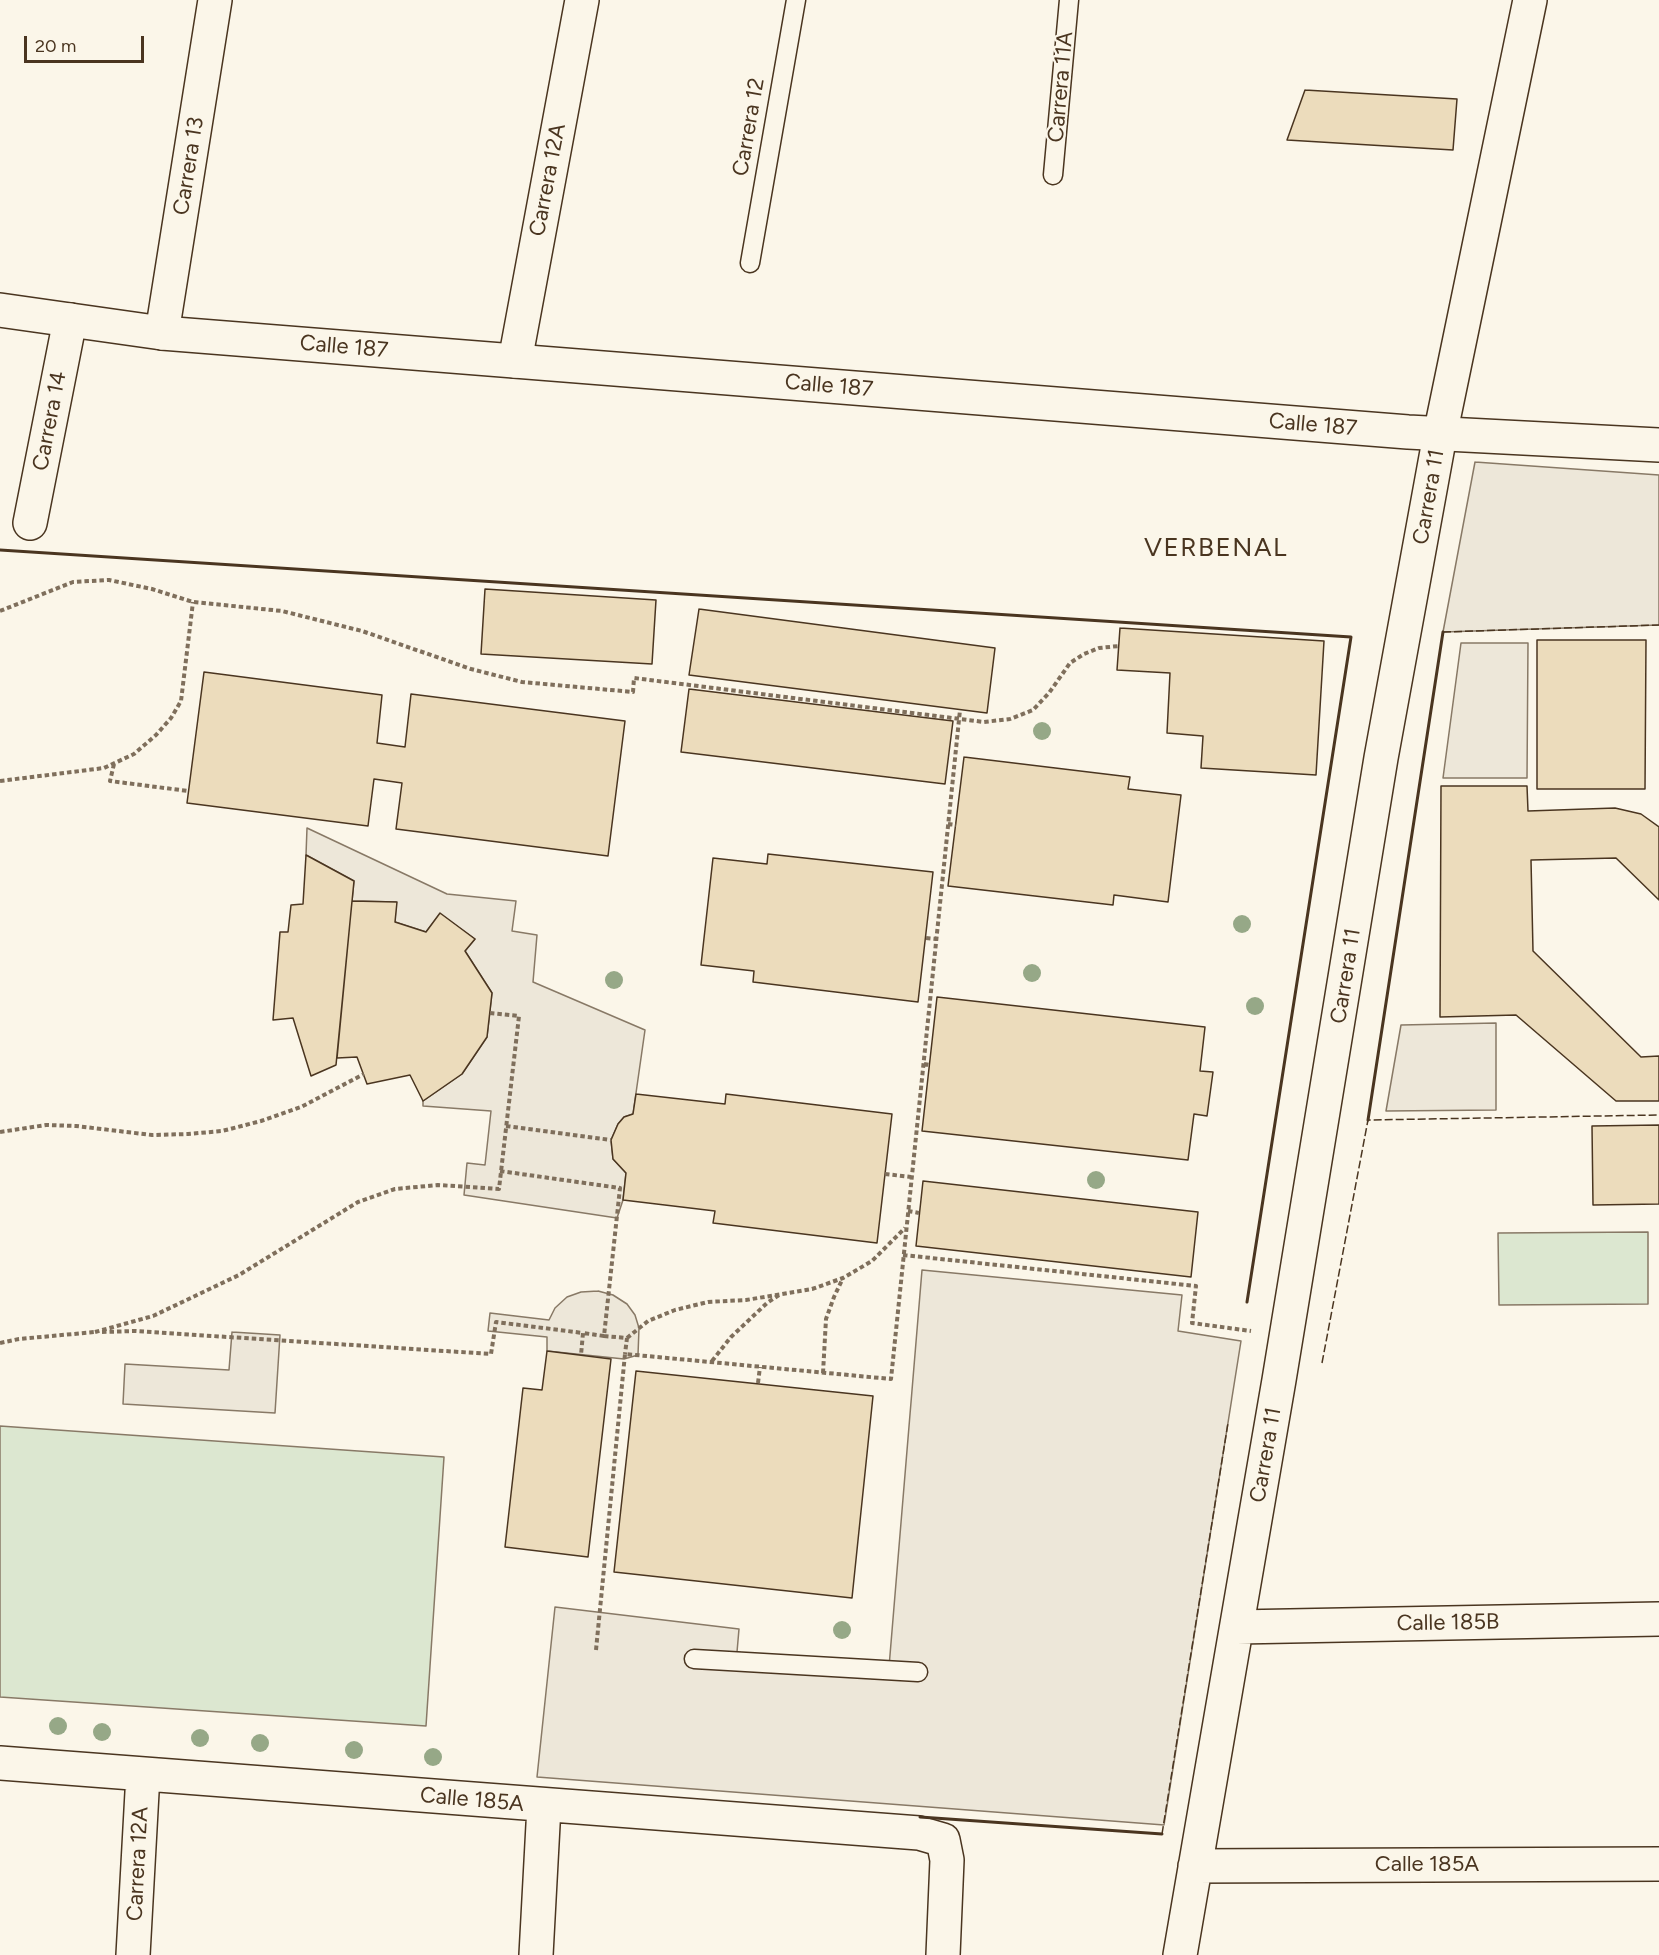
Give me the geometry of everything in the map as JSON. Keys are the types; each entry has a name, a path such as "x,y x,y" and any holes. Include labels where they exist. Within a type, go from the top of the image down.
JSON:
{"street":[{"name":"Carrera 13","path":"162,333 215,0"},
{"name":"Carrera 12A","path":"515,361 582,0"},
{"name":"Carrera 11","path":"1180,1955 1237,1627 1381,758 1440,435 1530,0"},
{"name":"Calle 187","path":"0,310 162,333 1440,435 1659,445"},
{"name":"Carrera 14","path":"30,523 70,320"},
{"name":"Calle 185B","path":"1237,1627 1659,1619"},
{"name":"Calle 185A","path":"0,1763 919,1833 943,1840 947,1860 943,1955"},
{"name":"Carrera 12A","path":"133,1955 143,1774"},
{"path":"536,1955 544,1806"},
{"name":"Calle 185A","path":"1195,1866 1659,1864"}],"lane":[{"name":"Carrera 12","path":"750,263 796,0"},
{"name":"Carrera 11A","path":"1053,175 1070,0"},
{"path":"694,1659 918,1672"}],"path":[{"path":"0,611 73,582 109,580 152,589 193,602 282,611 362,631 471,669 522,682 633,692 634,678 984,722 1010,719 1033,710 1049,693 1070,663 1099,648 1119,646"},
{"path":"0,781 104,768 134,754 156,735 171,718 181,700 193,602"},
{"path":"625,1354 891,1379 960,710"},
{"path":"114,763 110,781 188,791"},
{"path":"948,824 956,825"},
{"path":"926,938 936,939"},
{"path":"94,1332 153,1316 239,1275 358,1202 395,1189 438,1185 499,1189 519,1016 490,1013"},
{"path":"924,1065 930,1065"},
{"path":"0,1132 46,1125 76,1126 152,1135 222,1131 301,1107 364,1074"},
{"path":"506,1126 611,1140"},
{"path":"500,1171 620,1188 604,1336"},
{"path":"885,1174 911,1177"},
{"path":"908,1211 919,1213"},
{"path":"596,1650 627,1338 648,1321 675,1310 708,1302 746,1300 812,1289 843,1278 872,1261 906,1227"},
{"path":"903,1255 1196,1286 1192,1323 1258,1332"},
{"path":"824,1373 826,1319 843,1278"},
{"path":"711,1362 731,1337 767,1303 780,1294"},
{"path":"0,1343 94,1332 135,1331 491,1354 495,1322 627,1338"},
{"path":"581,1355 583,1333"},
{"path":"758,1383 760,1367"}],"green space":[{"path":"1648,1232 1648,1304 1499,1305 1498,1233"},
{"path":"0,1426 444,1457 426,1726 0,1697"}],"shaded area":[{"path":"1475,462 1659,475 1659,625 1443,632"},
{"path":"1461,643 1528,643 1527,778 1443,778"},
{"path":"307,828 447,894 516,901 512,931 537,935 533,982 645,1030 633,1114 624,1117 618,1124 611,1140 613,1159 626,1173 623,1200 617,1218 464,1195 467,1163 485,1165 491,1111 423,1106 423,1101 462,1074 487,1037 492,993 465,951 475,939 440,914 426,932 395,922 396,902 352,901 354,881 306,855"},
{"path":"1496,1023 1496,1110 1386,1111 1401,1025"},
{"path":"922,1270 1182,1295 1178,1331 1241,1341 1164,1825 537,1777 555,1607 739,1629 737,1652 888,1679"},
{"path":"598,1291 613,1295 627,1304 635,1315 639,1328 638,1355 624,1359 547,1351 547,1337 488,1331 490,1313 549,1320 555,1308 567,1297 581,1292"},
{"path":"232,1332 280,1335 275,1413 123,1404 125,1364 229,1370"}],"building":[{"path":"1305,90 1457,99 1453,150 1287,140"},
{"path":"485,589 656,600 652,664 481,654"},
{"path":"699,609 995,648 987,713 689,675"},
{"path":"1120,628 1324,641 1316,775 1201,768 1203,736 1167,733 1170,673 1117,670"},
{"path":"1537,640 1646,640 1645,789 1537,789"},
{"path":"204,672 382,695 377,743 405,747 411,694 625,721 608,856 396,829 402,783 374,779 368,826 187,803"},
{"path":"689,689 953,721 945,784 681,752"},
{"path":"964,757 1130,777 1128,789 1181,795 1168,902 1114,895 1113,905 948,886"},
{"path":"1441,786 1527,786 1528,811 1615,808 1641,814 1659,827 1659,900 1616,858 1531,860 1533,951 1641,1057 1659,1056 1659,1101 1616,1101 1516,1015 1440,1017"},
{"path":"768,854 933,872 918,1002 753,982 754,971 701,965 713,858 767,864"},
{"path":"306,855 354,881 336,1065 311,1076 293,1018 273,1020 280,932 288,932 291,905 303,904"},
{"path":"352,901 397,902 395,922 426,932 440,913 475,939 465,951 492,993 487,1037 462,1074 423,1101 410,1075 367,1084 357,1057 337,1058"},
{"path":"937,997 1205,1027 1200,1071 1213,1072 1207,1116 1194,1114 1188,1160 922,1131"},
{"path":"636,1094 725,1104 726,1094 892,1114 877,1243 713,1223 715,1211 623,1200 626,1173 613,1159 611,1140 618,1124 624,1117 633,1114"},
{"path":"1659,1125 1659,1204 1593,1205 1592,1126"},
{"path":"923,1181 1198,1212 1191,1277 916,1246"},
{"path":"547,1351 611,1359 588,1557 505,1547 523,1388 542,1390"},
{"path":"636,1371 873,1396 852,1598 614,1572"}],"fence":[{"path":"1443,632 1659,625"},
{"path":"1322,1363 1368,1120 1659,1115"},
{"path":"1162,1834 1228,1423"}],"wall":[{"path":"0,550 1351,637 1247,1302"},
{"path":"1368,1120 1443,632"},
{"path":"920,1817 1162,1834"}],"district":[{"name":"VERBENAL","path":"1216,548"}]}
